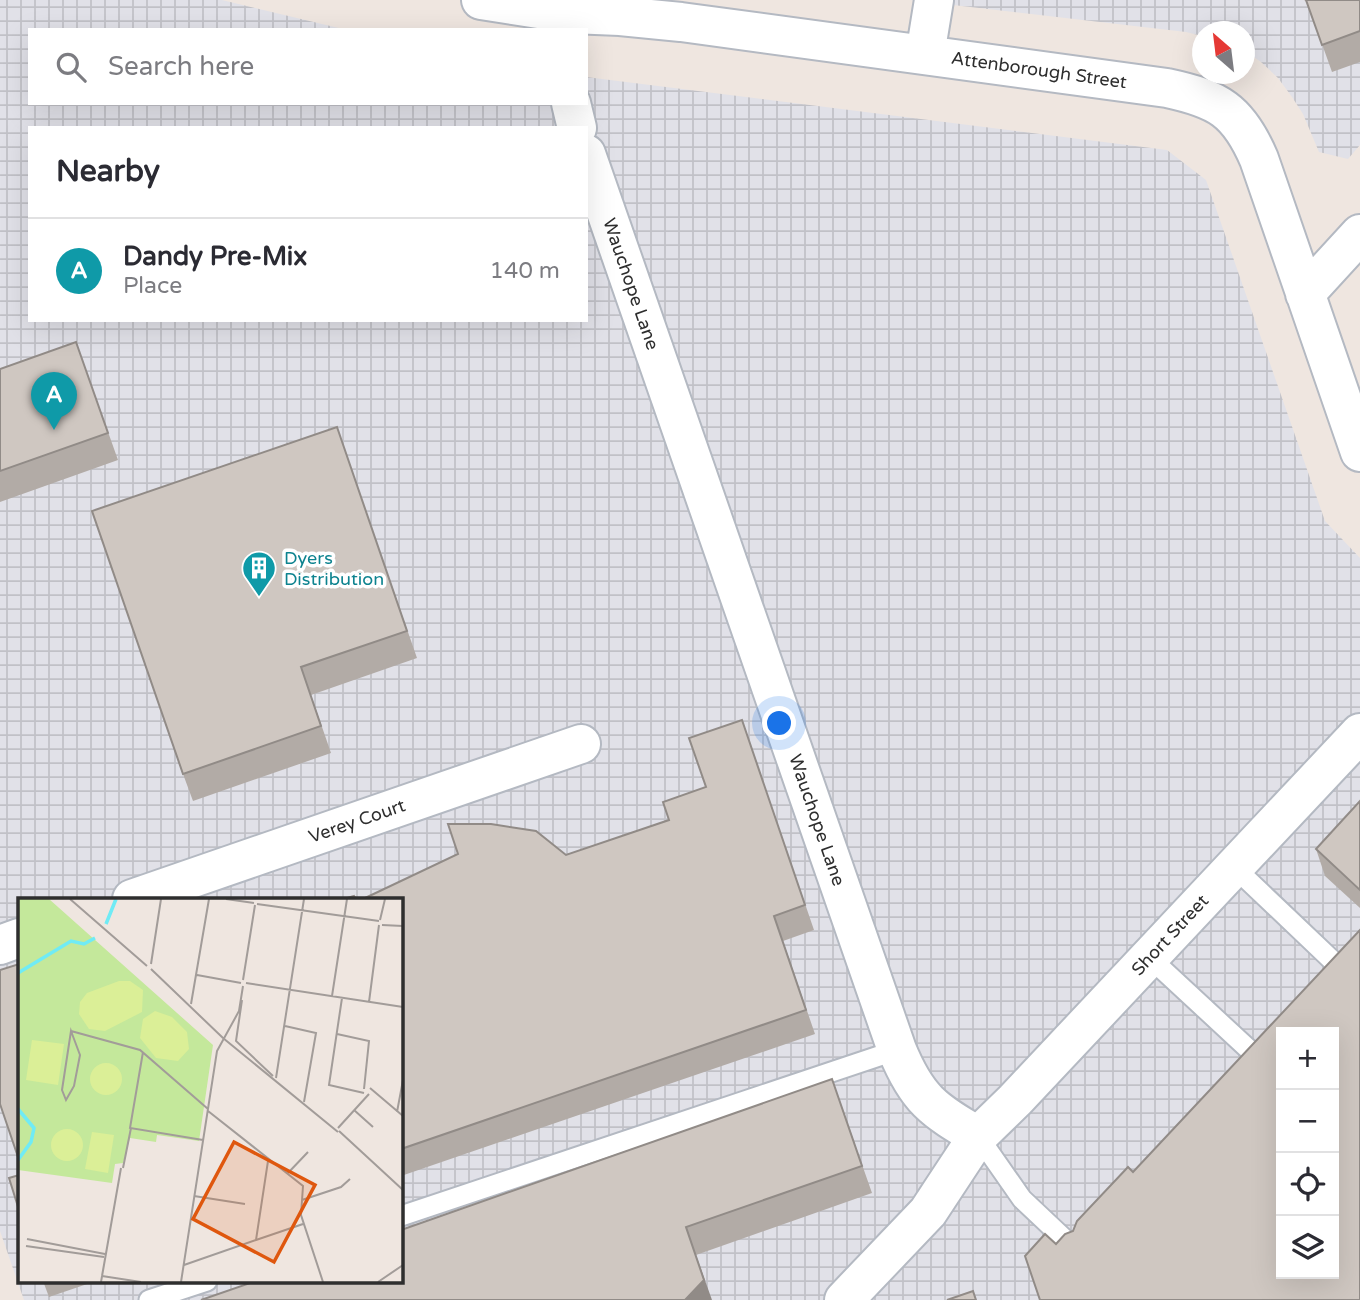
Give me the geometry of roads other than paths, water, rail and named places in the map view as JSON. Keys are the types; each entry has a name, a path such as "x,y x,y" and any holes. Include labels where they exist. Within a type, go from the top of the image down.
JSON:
{"street":[{"name":"Attenborough Street","path":"481,0 570,14 583,22 620,16 681,22 1167,88 1212,101 1238,121 1252,142 1360,452"},
{"path":"925,55 934,0"},
{"path":"571,105 577,126"},
{"name":"Wauchope Lane","path":"588,160 897,1050 910,1078 932,1107 978,1136"},
{"path":"1305,294 1360,234"},
{"name":"Short Street","path":"978,1136 1360,733"},
{"name":"Verey Court","path":"135,898 581,744"},
{"path":"0,945 18,938"},
{"path":"844,1300 929,1212 978,1136"}],"lane":[{"path":"1234,867 1336,964"},
{"path":"1149,957 1257,1057"},
{"path":"402,1216 897,1050"},
{"path":"978,1136 1022,1199 1074,1249"},
{"path":"149,1300 204,1282"}],"place":[{"name":"Dandy Pre-Mix","path":"54,430"},
{"name":"Dyers Distribution","path":"259,598"}]}
